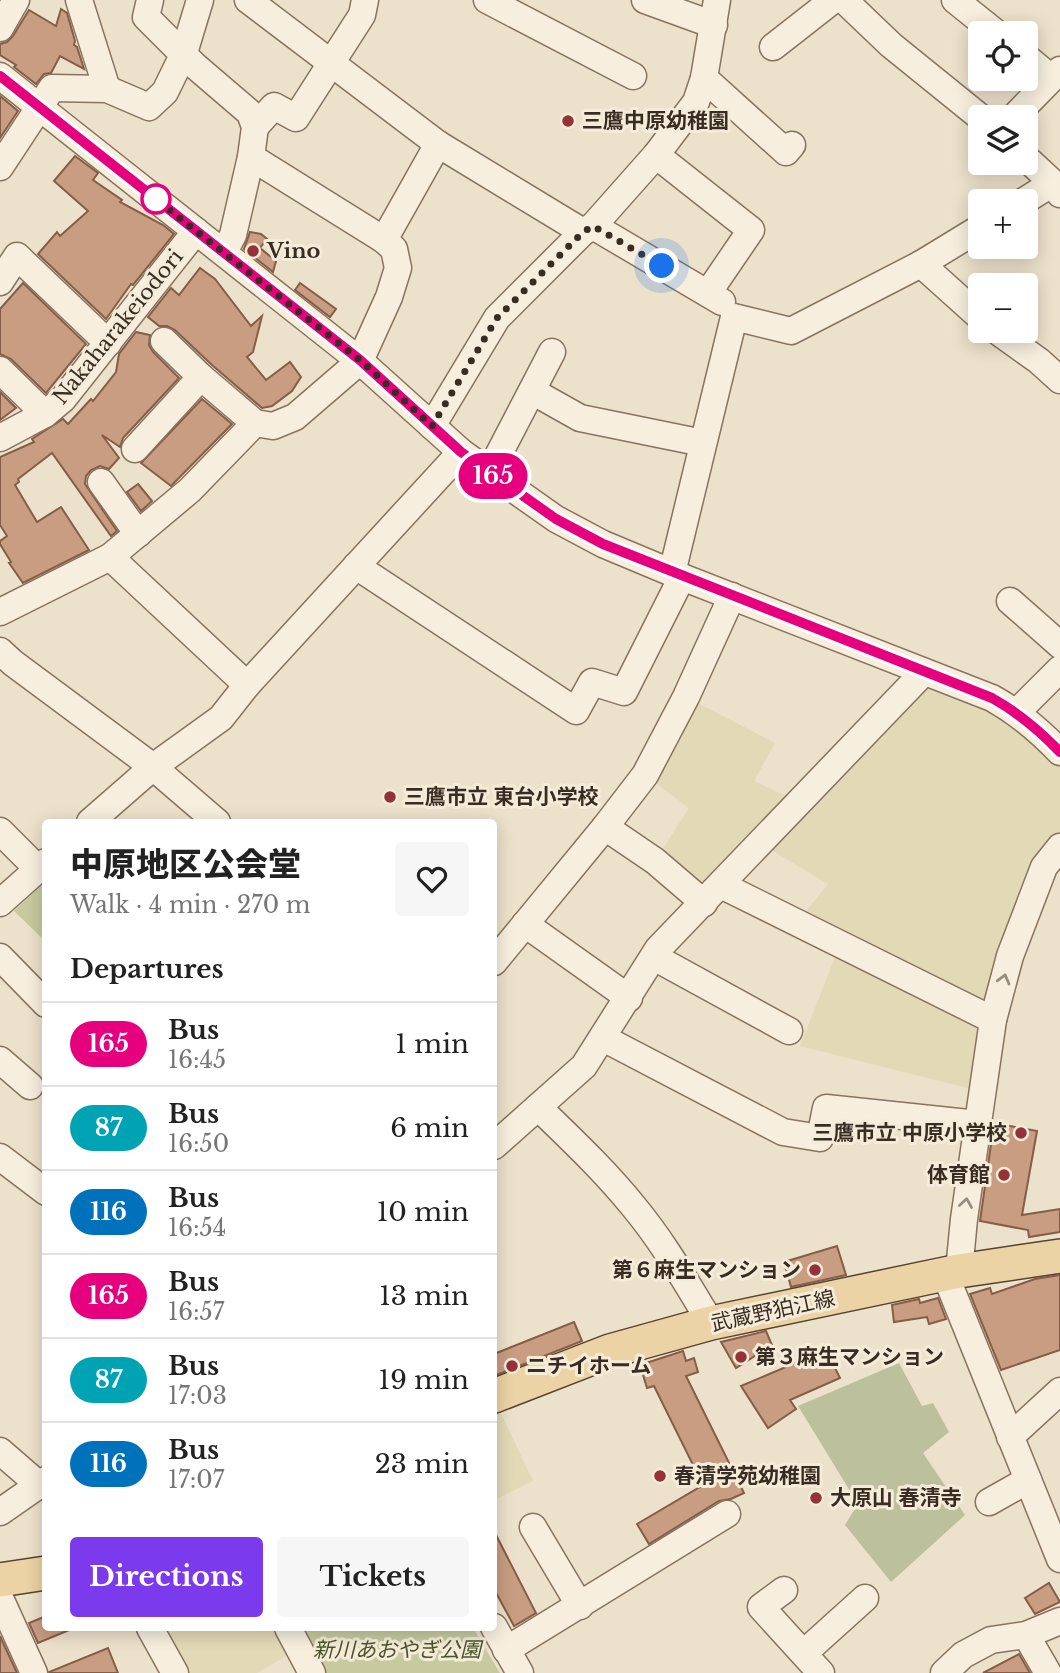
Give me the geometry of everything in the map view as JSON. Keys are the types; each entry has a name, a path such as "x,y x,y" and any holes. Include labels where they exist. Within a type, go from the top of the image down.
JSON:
{"main road":[{"name":"武蔵野狛江線","path":"497,1395 610,1351 711,1323 952,1273 1060,1256"},
{"path":"0,1580 42,1574"}],"street":[{"path":"0,28 16,0"},
{"path":"79,0 107,89"},
{"path":"150,0 146,18 250,113 255,127 233,235 224,252"},
{"path":"0,167 52,88 107,89 149,107 165,92 184,53 200,0"},
{"path":"248,0 438,144 708,293 723,303 734,317 791,331 921,264 968,235"},
{"path":"255,127 274,106 296,118 362,15 365,0"},
{"path":"487,0 633,76"},
{"path":"432,426 497,318 588,229 656,155 696,102 704,78 715,13 645,0"},
{"path":"773,47 833,0"},
{"path":"844,0 891,45 968,107"},
{"path":"955,0 981,21"},
{"path":"1026,105 1056,74 1038,64"},
{"path":"0,76 360,360 461,452 556,519 603,544 677,575 992,698 1017,712 1060,752"},
{"path":"704,78 786,152 792,145"},
{"path":"384,240 438,144"},
{"path":"656,155 751,230 708,293"},
{"path":"164,341 255,423 273,426 295,417 360,360 389,297 398,268 394,249 384,240 251,157"},
{"path":"1038,170 1056,189 1038,196"},
{"name":"Nakaharakeiodori","path":"0,438 45,414 63,398 196,231"},
{"path":"0,282 16,256 108,343"},
{"path":"921,264 968,306"},
{"path":"356,566 576,711 592,682 624,692 677,575 704,443 734,317"},
{"path":"1013,343 1060,380"},
{"path":"489,473 552,352"},
{"path":"0,370 45,414"},
{"path":"135,449 201,377"},
{"path":"532,391 580,418 704,443"},
{"path":"0,612 110,557 190,490 255,423"},
{"path":"93,819 153,767 220,718 247,685 461,452"},
{"path":"101,482 138,534"},
{"path":"110,557 247,685"},
{"path":"497,958 645,775 686,697 732,596"},
{"path":"1010,600 1060,645"},
{"path":"4,661 153,767 214,819"},
{"path":"1017,712 1060,669"},
{"path":"497,1141 584,1066 658,949 924,671"},
{"path":"605,827 655,861 712,894 993,1020"},
{"path":"0,831 42,865 0,903"},
{"path":"1060,847 1044,867 1010,956 993,1020 952,1273 1010,1437 1060,1559"},
{"path":"525,924 629,998"},
{"path":"0,957 42,1000"},
{"path":"654,957 789,1031"},
{"path":"603,1038 783,1132 820,1138 826,1108 978,1124"},
{"path":"0,1060 30,1086"},
{"path":"538,1107 599,1167 634,1207 664,1247 711,1323"},
{"path":"0,1157 42,1189"},
{"path":"1010,1437 1060,1391"},
{"path":"0,1451 42,1482 0,1512"},
{"path":"989,1502 1028,1480"},
{"path":"520,1673 500,1638 580,1605 727,1514"},
{"path":"533,1527 580,1605"},
{"path":"784,1590 761,1606 821,1673"},
{"path":"0,1598 34,1673"},
{"path":"804,1653 864,1598"},
{"path":"944,1673 963,1655 991,1640 1026,1635 1060,1621"},
{"path":"152,1631 176,1673"},
{"path":"290,1631 312,1673"},
{"path":"1026,1635 1048,1673"}],"shaded area":[{"path":"924,672 1060,752 1060,847 971,1089 800,1046 840,945 796,924 828,884 761,844 709,898 655,861 689,808 645,775 686,697 775,743 754,781 799,802"},
{"path":"497,1408 533,1481 497,1499"},
{"path":"175,1631 284,1631 295,1651 257,1673 183,1673 162,1638"}],"green space":[{"path":"42,885 42,938 14,911"},
{"path":"899,1363 922,1406 933,1403 949,1432 923,1453 965,1515 891,1582 845,1525 858,1504 798,1406"},
{"name":"新川あおやぎ公園","path":"297,1631 475,1631 500,1673 319,1673"}],"building":[{"path":"61,9 67,13 74,45 84,69 60,56 51,73 44,74 36,84 14,67 16,65 0,55 0,44 13,36 29,10 56,26"},
{"path":"0,96 18,111 0,138"},
{"path":"75,156 98,173 93,180 122,200 120,202 163,225 174,234 133,285 131,284 106,319 38,254 57,232 60,236 88,211 54,181"},
{"name":"Vino","path":"250,232 261,234 267,239 260,248 276,261 273,272 244,249"},
{"path":"200,268 215,279 251,326 262,316 253,352 247,357 266,380 290,362 301,377 292,391 272,406 262,408 175,330 159,326 148,317 171,288 179,295"},
{"path":"23,283 86,344 46,393 11,359 0,354 0,309"},
{"path":"300,283 336,309 330,317 295,290"},
{"path":"136,332 150,335 149,345 153,352 179,378 123,438 120,447 102,435 119,458 109,469 100,466 91,470 86,476 85,484 117,531 111,536 52,453 18,479 19,482 15,485 37,522 61,507 89,550 23,583 0,544 7,536 0,525 0,457 34,442 32,439 63,419 68,424 91,399 93,401 116,372 119,354"},
{"path":"0,392 16,408 0,420"},
{"path":"202,399 232,424 171,486 141,463"},
{"path":"138,484 152,501 141,511 127,492"},
{"name":"体育館","path":"994,1123 1037,1131 1022,1215 1060,1209 1060,1232 1029,1237 1028,1230 980,1221"},
{"name":"第６麻生マンション","path":"837,1246 846,1275 791,1287 784,1262"},
{"path":"1060,1275 1060,1350 1001,1370 970,1294 990,1288 992,1294 1035,1279"},
{"path":"938,1298 946,1319 929,1324 927,1317 894,1322 892,1305 919,1299 920,1303"},
{"name":"ニチイホーム","path":"574,1322 582,1341 497,1375 497,1353"},
{"name":"第３麻生マンション","path":"766,1331 772,1345 736,1368 721,1342"},
{"path":"826,1350 840,1378 790,1400 796,1409 768,1428 741,1386"},
{"path":"683,1351 686,1361 694,1358 698,1372 686,1376 744,1493 719,1501 649,1544 637,1524 703,1485 654,1386 647,1388 640,1365"},
{"path":"497,1537 536,1613 514,1626 497,1595"},
{"path":"1049,1583 1060,1602 1035,1614 1025,1598"},
{"path":"42,1618 42,1631 67,1631 38,1643 29,1623"},
{"path":"0,1636 17,1673 0,1673"},
{"path":"108,1648 118,1673 49,1672"},
{"path":"1019,1654 1030,1673 983,1673"}],"bus line":[{"name":"165","path":"0,76 360,360 461,452 541,510 603,544 682,577 992,698 1017,712 1060,752"}],"place":[{"name":"三鷹中原幼稚園","path":"568,121"},
{"name":"Vino","path":"253,251"},
{"name":"三鷹市立 東台小学校","path":"390,797"},
{"name":"三鷹市立 中原小学校","path":"1021,1133"},
{"name":"体育館","path":"1004,1175"},
{"name":"第６麻生マンション","path":"815,1270"},
{"name":"第３麻生マンション","path":"741,1357"},
{"name":"ニチイホーム","path":"512,1366"},
{"name":"春清学苑幼稚園","path":"660,1476"},
{"name":"大原山 春清寺","path":"816,1498"}],"route":[{"path":"156,199 153,197 360,360 432,426 497,318 583,232 593,226 662,266"}]}
